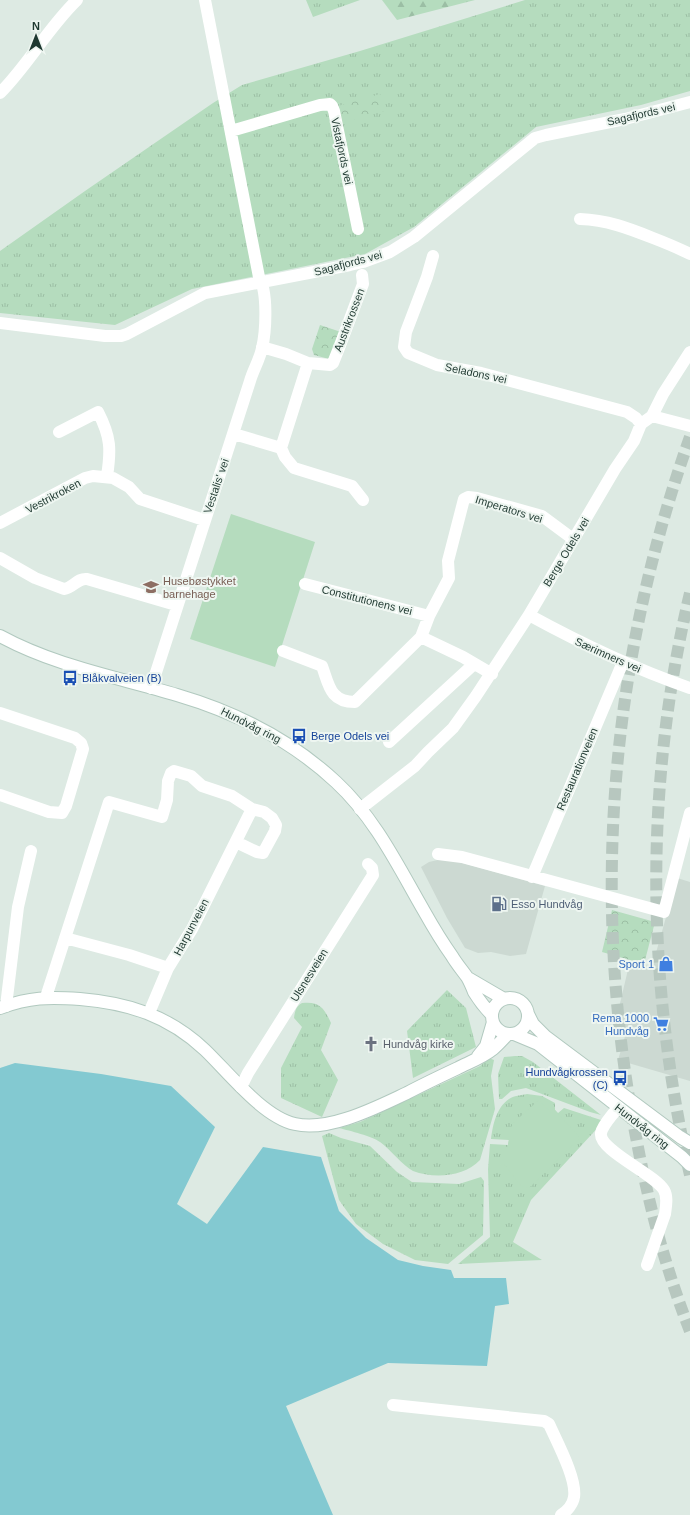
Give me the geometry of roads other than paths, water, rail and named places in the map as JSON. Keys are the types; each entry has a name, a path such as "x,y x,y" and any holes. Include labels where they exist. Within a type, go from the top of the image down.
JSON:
{"street":[{"path":"0,94 77,0"},
{"path":"205,0 259,277 262,283"},
{"name":"Sagafjords vei","path":"0,323 105,336 121,336 205,293 363,262 390,252 414,237 535,138 662,110 690,102"},
{"name":"Vistafjords vei","path":"231,131 320,105 330,104 334,111 358,229"},
{"path":"580,219 604,222 634,229 673,245 690,254"},
{"name":"Seladons vei","path":"428,259 426,282 406,332 404,347 408,353 437,365 481,373 627,412 636,418 641,424"},
{"name":"Austrikrossen","path":"262,347 286,354 308,363 328,366 333,362 363,284 362,275"},
{"name":"Vestalis' vei","path":"151,688 176,606 196,550 204,520 262,347 265,292 262,283"},
{"path":"641,424 652,416 663,394 690,352"},
{"path":"308,363 281,448 294,468 352,486 363,500"},
{"path":"59,432 98,412 105,426 109,440 110,455 107,476"},
{"path":"652,416 690,426"},
{"name":"Berge Odels vei","path":"360,809 415,766 448,733 492,674 529,615 615,469 634,441 641,424"},
{"path":"234,434 281,448"},
{"name":"Vestrikroken","path":"0,523 85,478 93,476 107,476 124,483 140,499 204,520"},
{"name":"Imperators vei","path":"430,616 449,578 448,561 463,501 466,497 477,498 542,516 573,539"},
{"path":"0,558 35,578 64,589 68,589 80,580 87,579 176,606"},
{"name":"Constitutionens vei","path":"305,584 430,616"},
{"name":"Særimners vei","path":"529,615 573,639 622,662 690,688"},
{"path":"283,651 322,666 331,692 341,700 355,702 421,637 430,616"},
{"name":"Hundvåg ring","path":"0,636 54,660 225,711 267,732 297,750 336,782 360,809 388,848 441,940 468,978 474,991 492,1018"},
{"path":"421,637 492,674"},
{"name":"Restaurationveien","path":"532,876 622,662"},
{"path":"390,742 474,664"},
{"path":"0,713 75,738 81,743 83,750 66,806 62,813 49,812 0,795"},
{"path":"46,997 109,802 162,817 167,800 170,773 174,771 192,776 202,786 232,796 252,809 264,812 272,818 276,825 275,832 263,853 257,852 236,842"},
{"name":"Harpunveien","path":"149,1013 168,968 192,929 200,910 252,809"},
{"path":"438,854 462,857 664,912 690,813"},
{"path":"31,851 18,907 3,1007 32,999 46,997 99,1000 128,1006 149,1013 174,1025 189,1036 241,1087 273,1114 295,1124 319,1126 349,1118 375,1108 474,1060 493,1049 511,1034 524,1028 528,1019 528,1014 527,1009 521,1001 512,998 504,999 496,1005 486,1046 474,1060"},
{"name":"Ulsnesveien","path":"241,1087 248,1073 372,875 372,868 368,864"},
{"path":"65,938 129,955 168,968"},
{"name":"Hundvåg ring","path":"468,978 504,999"},
{"name":"Hundvåg ring","path":"528,1014 533,1024 545,1036 680,1138 690,1143"},
{"path":"492,1018 498,1030 511,1034"},
{"name":"Hundvåg ring","path":"511,1034 538,1044 682,1157 690,1165"},
{"path":"618,1107 603,1129 601,1134 602,1139 608,1146 657,1181 666,1194 665,1214 646,1265"},
{"path":"393,1405 544,1421 549,1424 573,1482 574,1498 572,1503 561,1515"}],"water":[{"path":"15,1063 101,1074 171,1086 215,1127 177,1204 207,1224 263,1147 321,1157 339,1211 366,1238 398,1260 423,1266 451,1270 454,1278 506,1278 509,1304 495,1306 487,1366 388,1363 286,1406 333,1515 0,1515 0,1068"}],"tunnel":[{"path":"690,437 663,523 641,610 625,698 616,786 612,874 614,964 622,1053 637,1142 659,1238 673,1285 690,1331"},
{"path":"690,593 675,665 664,738 658,811 656,884 659,956 665,1029 675,1102 690,1175"}],"place":[{"name":"Husebøstykket barnehage","path":"151,587"},
{"name":"Blåkvalveien (B)","path":"70,678"},
{"name":"Berge Odels vei","path":"299,736"},
{"name":"Esso Hundvåg","path":"499,904"},
{"name":"Sport 1","path":"666,964"},
{"name":"Rema 1000 Hundvåg","path":"661,1024"},
{"name":"Hundvåg kirke","path":"371,1044"},
{"name":"Hundvågkrossen (C)","path":"620,1078"}]}
